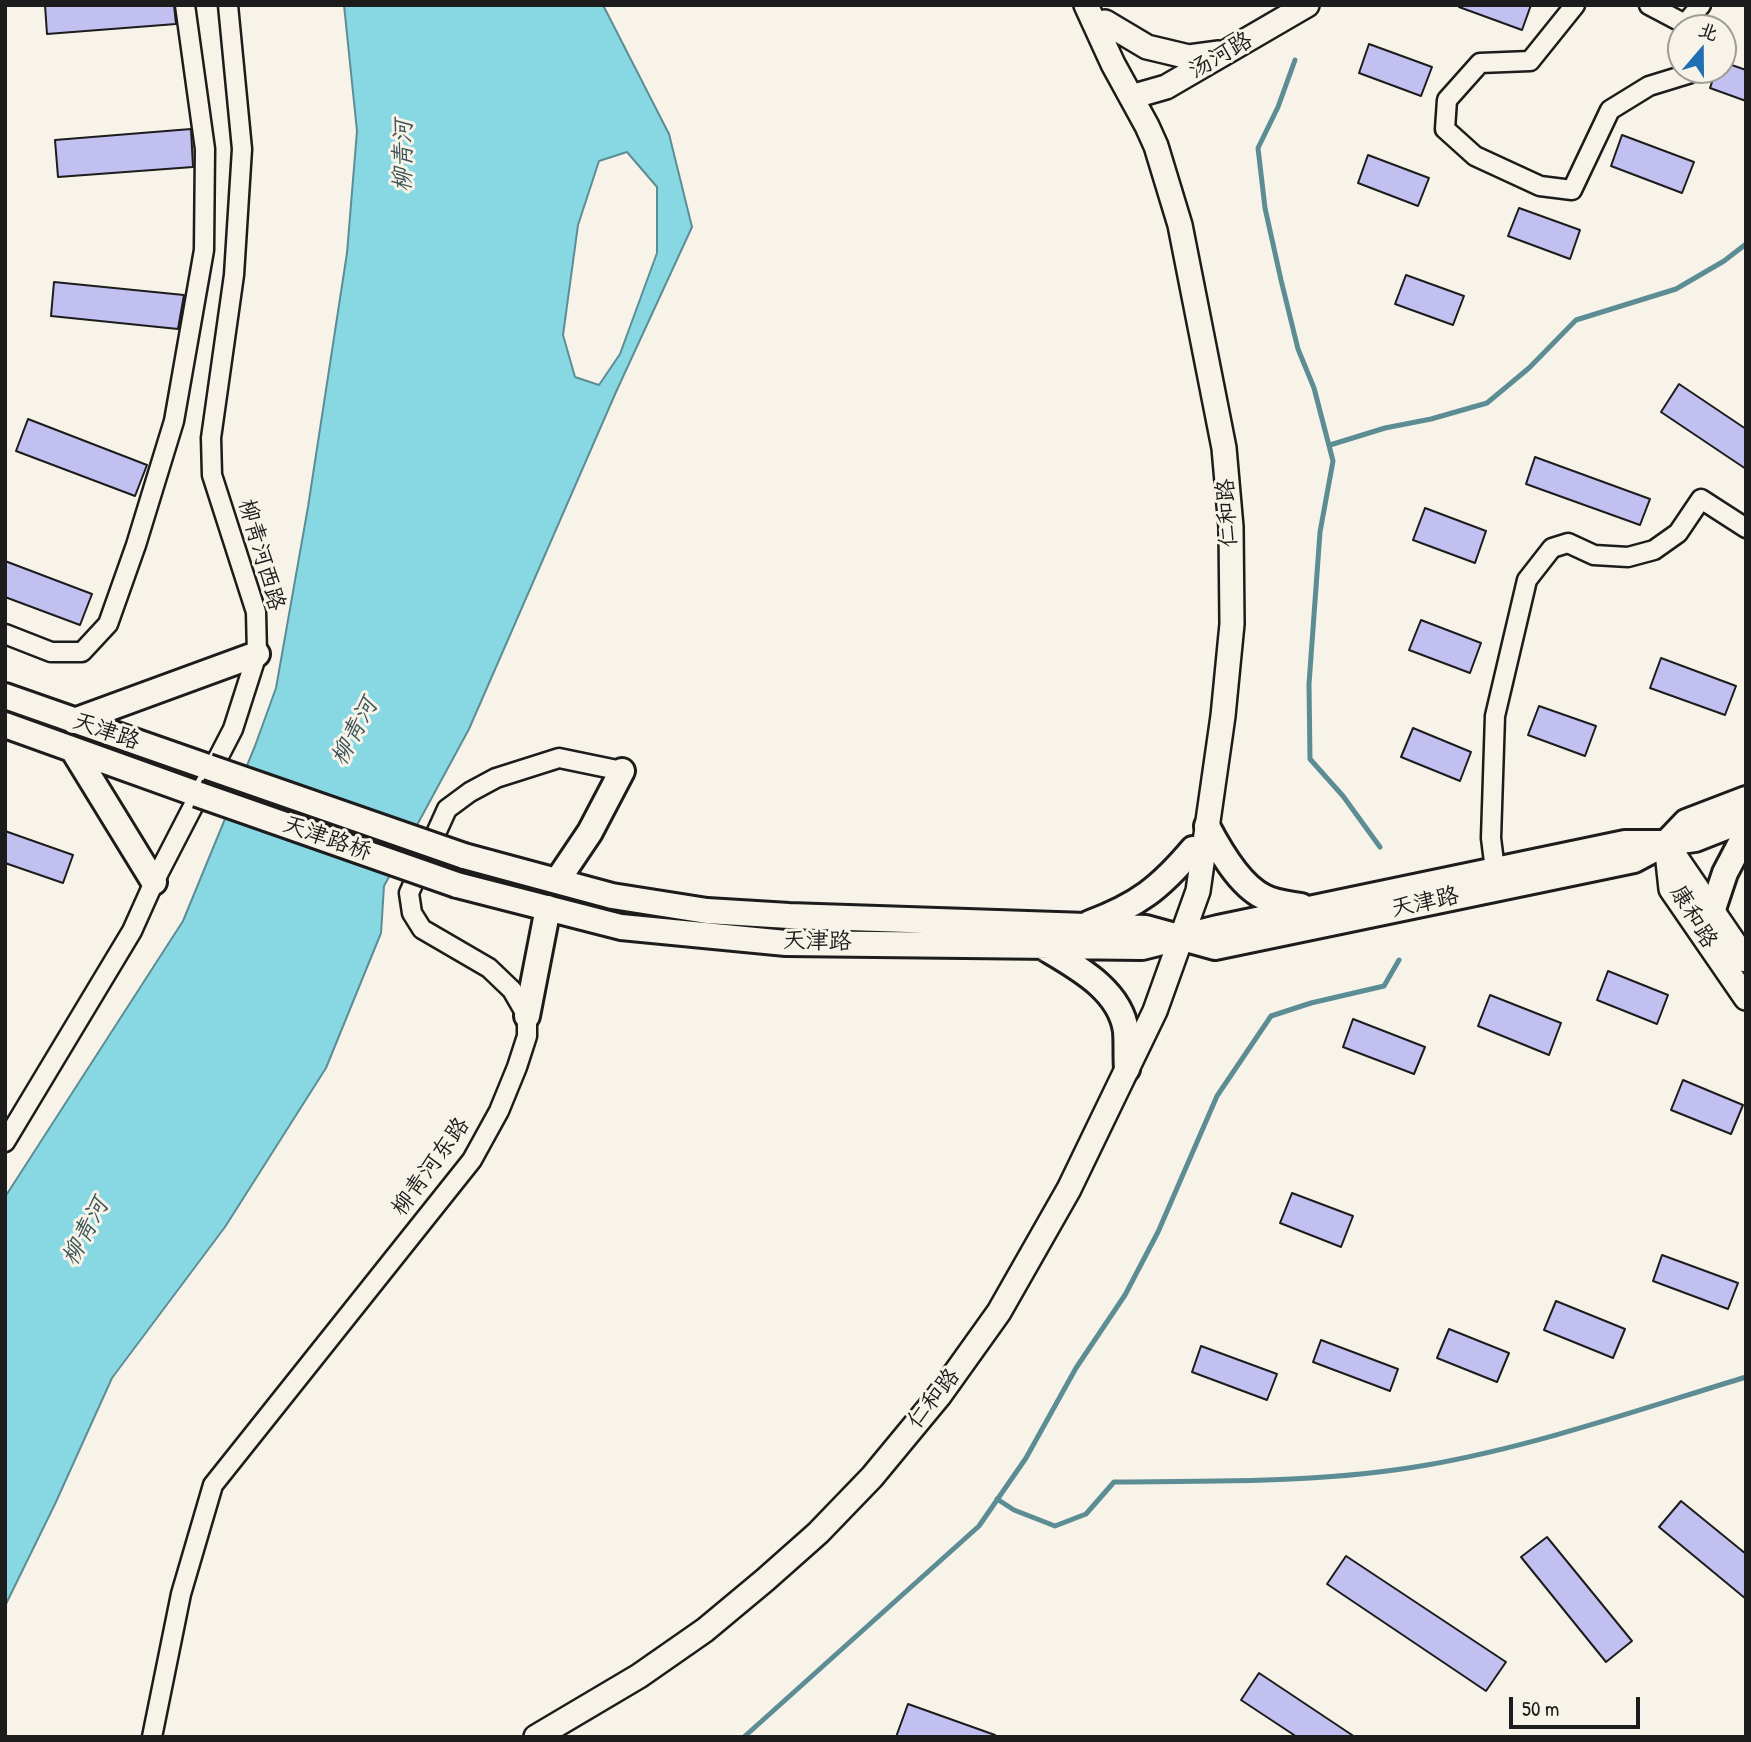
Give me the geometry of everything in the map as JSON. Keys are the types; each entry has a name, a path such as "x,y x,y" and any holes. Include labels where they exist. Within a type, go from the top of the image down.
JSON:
{"main road":[{"path":"74,721 257,654"},
{"name":"天津路","path":"5,696 208,767"},
{"name":"天津路","path":"5,725 197,794"},
{"path":"73,750 154,882"},
{"name":"天津路桥","path":"208,767 464,856"},
{"path":"557,881 590,832 622,771"},
{"name":"天津路桥","path":"197,794 457,885"},
{"name":"天津路","path":"464,856 612,896 706,911 1146,928 1215,947 1634,860 1666,843 1686,822 1746,799"},
{"name":"天津路","path":"457,885 621,927 786,943 1142,947 1309,908 1625,843 1666,843 1695,839 1746,819"},
{"path":"1207,826 1236,874 1264,897 1309,908"},
{"path":"1712,912 1725,873 1746,833"},
{"path":"1084,926 1114,914 1156,889 1193,849"},
{"path":"527,1016 548,908"},
{"path":"1040,945 1086,973 1112,997 1126,1028 1127,1069"}],"street":[{"path":"5,634 51,652 82,652 108,624 136,545 174,421 204,250 205,149 185,5"},
{"name":"柳青河西路","path":"5,1142 132,931 154,882 233,729 257,654 256,612 212,475 211,439 234,275 242,149 228,5"},
{"name":"仁和路","path":"536,1737 639,1676 705,1630 818,1533 872,1477 939,1396 999,1311 1069,1189 1155,1011 1198,891 1223,716 1232,624 1231,527 1224,448 1180,225 1156,146 1086,5"},
{"name":"汤河路","path":"1131,97 1166,88 1307,5"},
{"path":"1575,5 1530,61 1480,63 1447,100 1445,129 1475,156 1540,186 1572,190 1610,110 1649,86 1667,80"},
{"path":"1649,5 1685,24 1701,5"},
{"path":"1101,14 1147,47 1189,57 1225,53"},
{"name":"仁和路","path":"556,1737 666,1669 710,1638 825,1540 878,1484 946,1402 1006,1317 1077,1194 1164,1014 1189,891 1214,715 1222,624 1221,527 1216,463 1200,368 1170,227 1122,61 1101,14"},
{"path":"1495,870 1491,838 1495,716 1527,580 1552,548 1568,543 1594,555 1628,556 1654,550 1678,533 1701,499 1746,528"},
{"path":"527,1016 512,990 489,968 422,929 412,913 408,893 447,809 470,792 496,778 559,758 622,771"},
{"name":"康和路","path":"1666,843 1746,960"},
{"name":"康和路","path":"1666,843 1671,889 1746,998"},
{"name":"柳青河东路","path":"152,1737 181,1594 213,1485 472,1160 499,1111 517,1067 527,1035 527,1016"}],"water":[{"name":"柳青河","path":"344,5 603,5 669,134 692,227 616,392 469,729 384,886 381,933 326,1068 225,1227 112,1378 5,1606 5,1197 183,921 276,688 308,507 347,253 357,131","holes":["627,152 657,187 657,253 620,354 599,385 575,377 563,335 578,225 599,161"]}],"building":[{"path":"45,5 174,5 176,24 47,34"},
{"path":"1459,5 1531,5 1522,30"},
{"path":"1369,44 1432,67 1421,96 1359,73"},
{"path":"1737,67 1746,70 1746,101 1710,88 1711,84 1737,84"},
{"path":"191,129 193,167 58,177 55,140"},
{"path":"1622,135 1694,162 1682,193 1611,166"},
{"path":"1368,155 1429,178 1418,206 1358,183"},
{"path":"1519,208 1580,230 1570,259 1508,236"},
{"path":"1406,275 1464,296 1453,325 1395,304"},
{"path":"54,282 184,295 178,329 51,316"},
{"path":"1679,384 1746,429 1746,469 1661,412"},
{"path":"28,419 147,465 135,496 16,451"},
{"path":"1535,457 1650,499 1640,525 1526,484"},
{"path":"1425,508 1486,531 1475,563 1413,540"},
{"path":"5,561 92,594 80,625 5,597"},
{"path":"1421,620 1481,643 1470,673 1409,650"},
{"path":"1661,658 1736,686 1725,715 1650,688"},
{"path":"1539,706 1596,726 1585,756 1528,735"},
{"path":"1413,728 1471,752 1460,781 1401,757"},
{"path":"5,831 73,855 63,883 5,863"},
{"path":"1608,971 1668,995 1657,1024 1597,1000"},
{"path":"1490,995 1561,1023 1549,1055 1478,1026"},
{"path":"1353,1019 1425,1047 1414,1074 1343,1047"},
{"path":"1683,1080 1743,1105 1731,1134 1671,1110"},
{"path":"1292,1193 1353,1216 1341,1247 1280,1223"},
{"path":"1662,1255 1738,1283 1728,1309 1653,1281"},
{"path":"1556,1301 1625,1329 1613,1358 1544,1330"},
{"path":"1449,1329 1509,1353 1497,1382 1437,1358"},
{"path":"1321,1340 1398,1369 1390,1391 1313,1362"},
{"path":"1201,1346 1277,1374 1267,1400 1192,1372"},
{"path":"1681,1501 1746,1554 1746,1599 1659,1527"},
{"path":"1547,1537 1632,1641 1606,1662 1521,1557"},
{"path":"1346,1556 1506,1662 1486,1691 1327,1584"},
{"path":"1259,1673 1355,1737 1297,1737 1241,1700"},
{"path":"908,1704 995,1735 896,1737"}],"waterway":[{"path":"1295,60 1278,107 1258,148 1265,208 1281,280 1298,349 1314,388 1333,461 1320,532 1309,684 1310,759 1343,796 1380,847"},
{"path":"1330,445 1385,428 1431,419 1487,403 1529,368 1576,320 1676,289 1724,261 1746,244"},
{"path":"744,1737 979,1526 1026,1458 1076,1368 1125,1295 1158,1232 1217,1096 1271,1016 1311,1003 1384,986 1399,960"},
{"path":"997,1499 1014,1510 1055,1526 1086,1514 1114,1482 1310,1478 1427,1465 1548,1437 1746,1377"}]}
